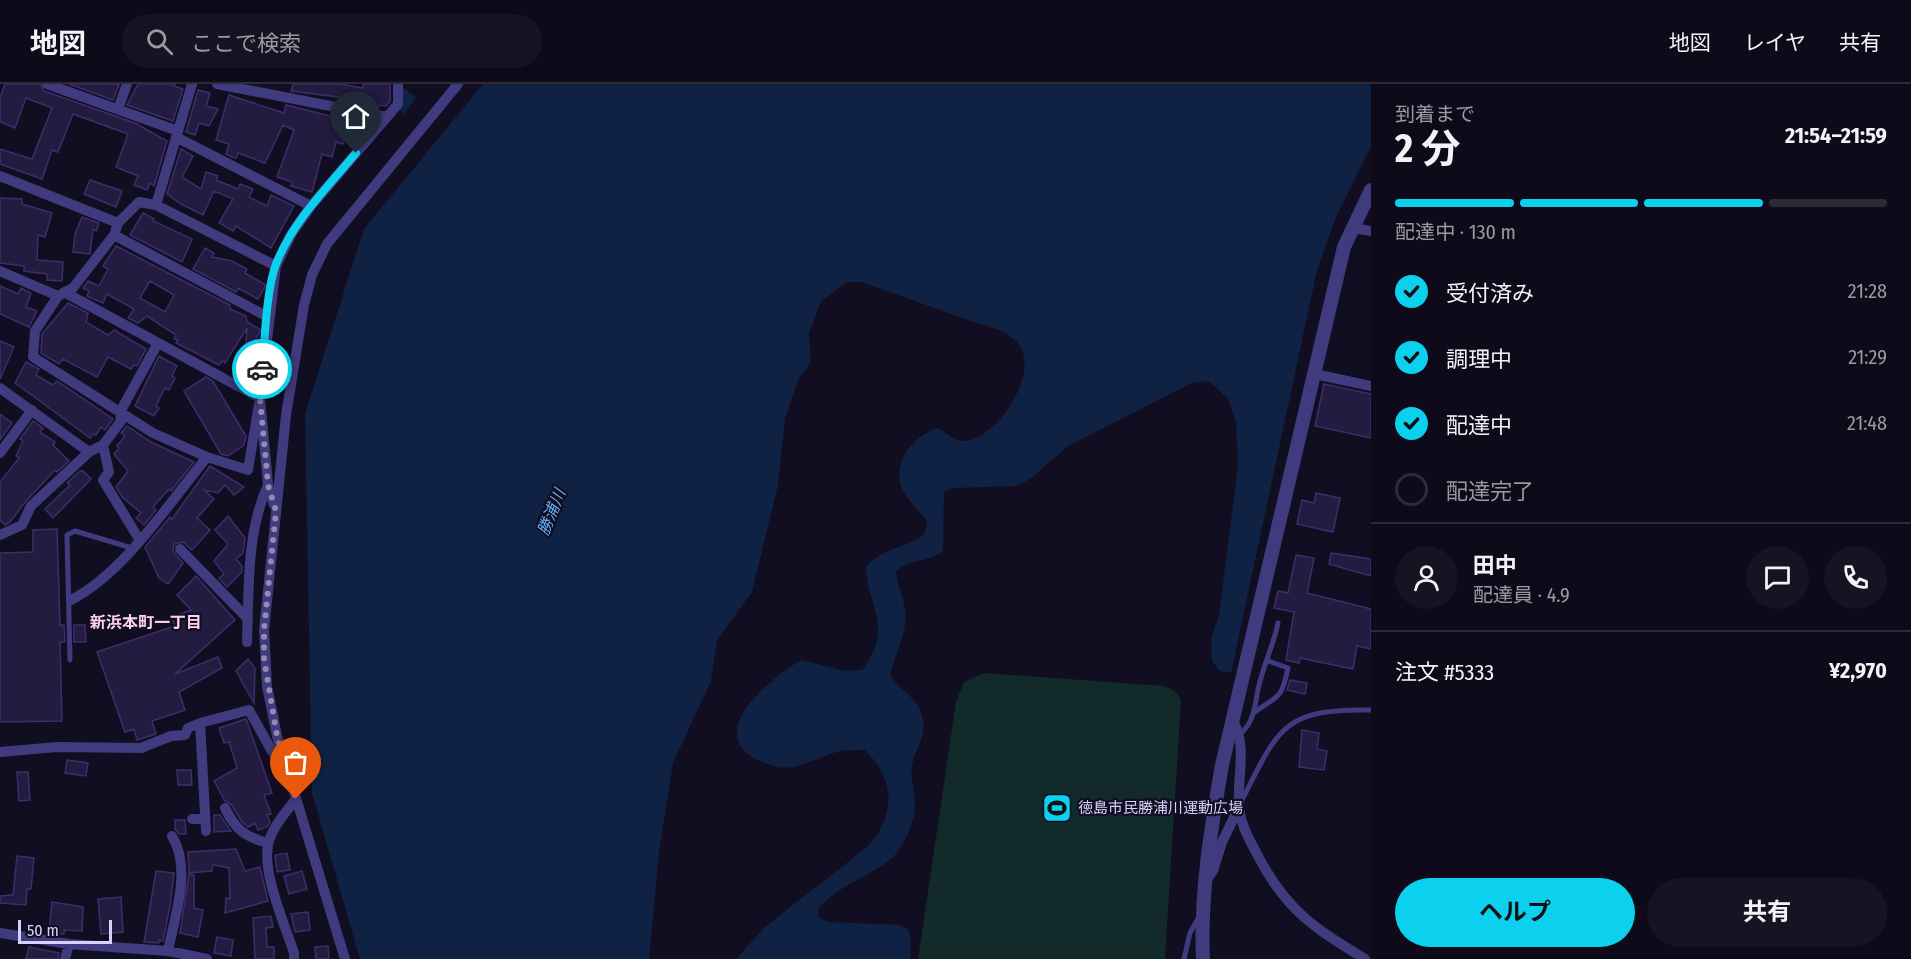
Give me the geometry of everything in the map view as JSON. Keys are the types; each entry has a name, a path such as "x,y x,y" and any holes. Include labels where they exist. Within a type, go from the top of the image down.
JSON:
{"street":[{"path":"47,84 118,109 177,134 311,206"},
{"path":"118,109 127,84"},
{"path":"156,206 192,84"},
{"path":"217,84 387,117"},
{"path":"276,266 156,206 139,202 118,223 114,235 73,288 61,294 35,331 33,357 153,432 207,457 248,470 260,398 268,317 276,266 292,233 311,206 398,104 398,84"},
{"path":"345,959 283,754 267,686 264,659 264,630 285,415 304,305 312,275 327,244 355,206 458,84"},
{"path":"0,176 118,223"},
{"path":"1203,959 1203,911 1218,788 1237,729 1344,247 1371,190"},
{"path":"1352,228 1371,231"},
{"path":"114,235 268,317"},
{"path":"0,271 61,294 260,398"},
{"path":"0,534 22,525 31,506 89,452 103,445 121,421 120,412 158,344"},
{"path":"1315,374 1371,386"},
{"path":"0,388 89,452"},
{"path":"260,398 268,485 276,511"},
{"path":"0,453 32,410"},
{"path":"103,445 109,472 103,480 136,543"},
{"path":"70,600 89,590 136,543 207,457"},
{"path":"247,642 253,535 258,507 268,485"},
{"path":"180,549 248,619"},
{"path":"0,752 57,747 141,748 171,736 185,735 188,728 200,723 249,710 273,753 283,754"},
{"path":"200,723 197,762 206,831"},
{"path":"1237,729 1239,806 1242,826 1251,844 1284,898 1313,927 1365,959"},
{"path":"294,959 266,863 268,843 276,824 296,799"},
{"path":"1207,879 1213,871 1222,842 1239,806"},
{"path":"225,808 234,826 242,834 268,843"},
{"path":"192,819 205,819"},
{"path":"168,951 179,898 181,858 172,836"},
{"path":"0,933 135,954 168,951 207,959"},
{"path":"65,959 69,944"}],"lane":[{"path":"70,660 67,535 75,531 136,543"},
{"path":"1237,729 1248,727 1255,712 1260,678 1268,661 1278,623"},
{"path":"1255,712 1279,698 1283,690 1288,668 1268,661"},
{"path":"1239,806 1274,739 1296,721 1328,711 1371,710"},
{"path":"1184,959 1190,933 1203,911"}],"green space":[{"name":"徳島市民勝浦川運動広場","path":"984,673 1163,686 1174,690 1181,699 1165,959 918,959 956,702 964,682"}],"water":[{"name":"勝浦川","path":"483,84 1371,84 1371,146 1336,217 1317,270 1231,673 1220,671 1212,661 1211,639 1219,615 1238,466 1236,422 1228,399 1209,381 1192,383 1068,446 1030,479 1016,486 952,488 944,492 943,551 907,565 896,572 906,617 890,674 919,707 924,728 912,765 914,816 905,839 893,857 844,887 818,909 819,918 829,922 901,925 908,930 911,939 910,959 736,959 765,927 867,847 883,823 888,798 887,786 882,773 865,750 841,751 800,765 783,768 751,756 739,743 737,728 743,713 770,683 801,660 845,671 862,670 872,655 877,642 878,630 866,567 887,552 925,534 927,521 909,500 901,486 899,477 903,458 914,442 938,428 962,441 976,438 989,430 1013,402 1024,368 1023,353 1016,341 1005,333 861,282 847,282 821,302 809,333 811,362 799,378 785,418 778,485 752,592 717,640 711,681 673,763 659,852 649,959 360,959 312,793 305,414 364,229"},
{"path":"402,86 416,98 404,114 399,109"}],"building":[{"path":"5,84 40,84 44,91 135,123 167,141 154,186 150,183 147,190 134,185 138,176 116,167 128,134 73,114 58,152 52,150 42,179 0,164 0,149 32,159 52,108 26,98 15,128 0,122 0,98"},
{"path":"69,84 115,84 119,85 113,100"},
{"path":"138,84 175,84 174,86 183,89 173,121 127,105"},
{"path":"293,84 339,84 363,88 363,84 390,84 390,101 386,106 360,104 345,101 346,98 291,91"},
{"path":"198,90 210,93 206,106 218,109 209,126 199,123 195,135 186,132"},
{"path":"229,95 284,113 286,105 342,119 342,116 357,119 353,140 345,138 343,144 336,142 332,157 322,154 312,192 291,186 292,182 277,177 294,130 283,125 265,163 238,153 236,158 232,157 226,154 229,144 216,140"},
{"path":"181,149 193,156 182,177 201,189 206,172 218,176 216,180 238,189 240,184 253,189 249,197 267,206 271,195 294,206 271,248 236,226 233,231 219,223 233,199 214,191 203,215 167,194"},
{"path":"90,180 122,191 116,207 84,194"},
{"path":"0,198 22,199 22,204 52,213 45,237 38,235 37,260 63,262 62,281 47,280 47,274 24,271 24,266 0,263"},
{"path":"143,213 154,219 153,221 192,239 182,262 130,235"},
{"path":"82,217 99,223 96,231 93,229 90,254 73,252 75,234"},
{"path":"116,246 230,305 230,309 246,316 247,322 261,330 245,358 247,328 225,363 222,361 219,365 176,343 178,340 174,339 176,335 147,316 138,323 128,318 134,309 107,294 103,303 87,296 89,291 83,288 88,281 99,286 108,269 103,266","holes":["150,281 174,295 165,312 140,298"]},
{"path":"205,248 214,253 212,257 232,261 247,269 245,273 266,285 258,299 238,288 236,292 193,269"},
{"path":"0,286 18,294 21,288 31,293 26,307 37,311 29,327 0,314"},
{"path":"68,303 88,313 86,322 108,335 114,330 146,349 137,366 134,365 131,369 108,357 97,377 63,359 59,364 41,353 42,334"},
{"path":"0,341 14,347 0,379"},
{"path":"159,356 177,366 172,376 175,378 169,390 165,388 154,416 135,406"},
{"path":"26,362 39,369 36,375 53,385 57,381 113,419 105,430 101,427 96,435 93,434 90,438 15,383"},
{"path":"245,365 255,365 255,381 244,381"},
{"path":"206,377 213,381 246,436 244,445 228,456 221,454 184,391"},
{"path":"1324,384 1371,394 1371,438 1315,426"},
{"path":"0,414 12,423 0,440"},
{"path":"33,421 43,428 40,432 55,442 53,445 69,461 57,472 55,470 5,525 0,520 0,482 19,458 16,456 23,441 20,439"},
{"path":"127,426 151,442 194,462 171,491 169,489 153,507 156,510 144,525 136,518 141,513 123,498 116,487 128,471 114,454 125,436 121,433"},
{"path":"210,466 244,487 234,495 225,485 218,493 204,490 214,499 197,518 210,530 192,550 183,542 174,544 173,551 183,563 168,584 159,578 145,547 170,517 172,519"},
{"path":"80,471 91,479 53,518 45,509 70,485 67,483"},
{"path":"1316,493 1340,498 1333,532 1297,524 1302,500 1314,503"},
{"path":"228,516 245,538 243,553 236,559 242,566 242,572 227,587 219,578 224,574 214,561 228,544 215,530"},
{"path":"57,529 60,625 64,625 65,642 60,642 62,721 0,722 0,553 33,552 33,530"},
{"path":"1331,553 1371,559 1371,576 1329,564"},
{"path":"1296,555 1314,558 1307,593 1371,609 1371,649 1357,646 1353,669 1300,658 1299,663 1286,660 1294,612 1274,608 1278,591 1288,593"},
{"path":"196,576 235,620 175,674 218,657 222,668 179,692 185,710 152,721 156,734 137,740 134,729 125,732 97,652 175,626 172,617 191,610 177,595"},
{"path":"74,625 85,625 86,642 74,642"},
{"path":"248,659 255,668 254,703 236,671"},
{"path":"1290,680 1307,683 1305,694 1287,690"},
{"path":"246,719 272,793 264,795 271,814 267,815 270,822 267,827 258,830 255,823 248,827 242,822 231,804 225,801 214,781 237,768 229,742 224,743 219,728"},
{"path":"1302,730 1319,733 1317,749 1327,751 1324,770 1299,767"},
{"path":"67,760 88,763 86,776 65,773"},
{"path":"177,770 191,770 192,785 178,785"},
{"path":"17,772 28,772 30,800 19,801"},
{"path":"214,815 220,815 231,831 214,832"},
{"path":"175,820 185,820 186,834 179,834 175,829"},
{"path":"236,849 245,871 260,867 268,901 225,913 226,898 230,899 229,868 213,865 212,871 189,873 188,852"},
{"path":"287,853 290,870 277,872 275,855"},
{"path":"17,856 34,858 31,889 27,889 26,905 0,903 0,896 13,895"},
{"path":"156,871 174,873 163,941 159,940 159,943 144,942"},
{"path":"302,871 307,889 289,894 284,876"},
{"path":"189,874 194,875 194,908 203,910 198,937 180,933"},
{"path":"121,897 123,932 101,934 98,899"},
{"path":"52,902 83,907 82,931 64,930 64,934 49,933"},
{"path":"308,912 310,930 295,932 291,914"},
{"path":"271,916 273,927 266,928 267,947 274,947 274,959 255,959 253,918"},
{"path":"217,937 233,940 231,956 214,953"},
{"path":"328,946 329,959 316,959 315,947"},
{"path":"29,947 59,953 58,959 26,959"}],"way so far":[{"path":"262,369 260,398 268,485 276,511 264,630 264,659 277,736 296,799"}],"place":[{"name":"徳島市民勝浦川運動広場","path":"1057,808"}],"district":[{"name":"新浜本町一丁目","path":"146,622"}],"route":[{"path":"262,369 276,266 292,233 311,206 356,153"}]}
